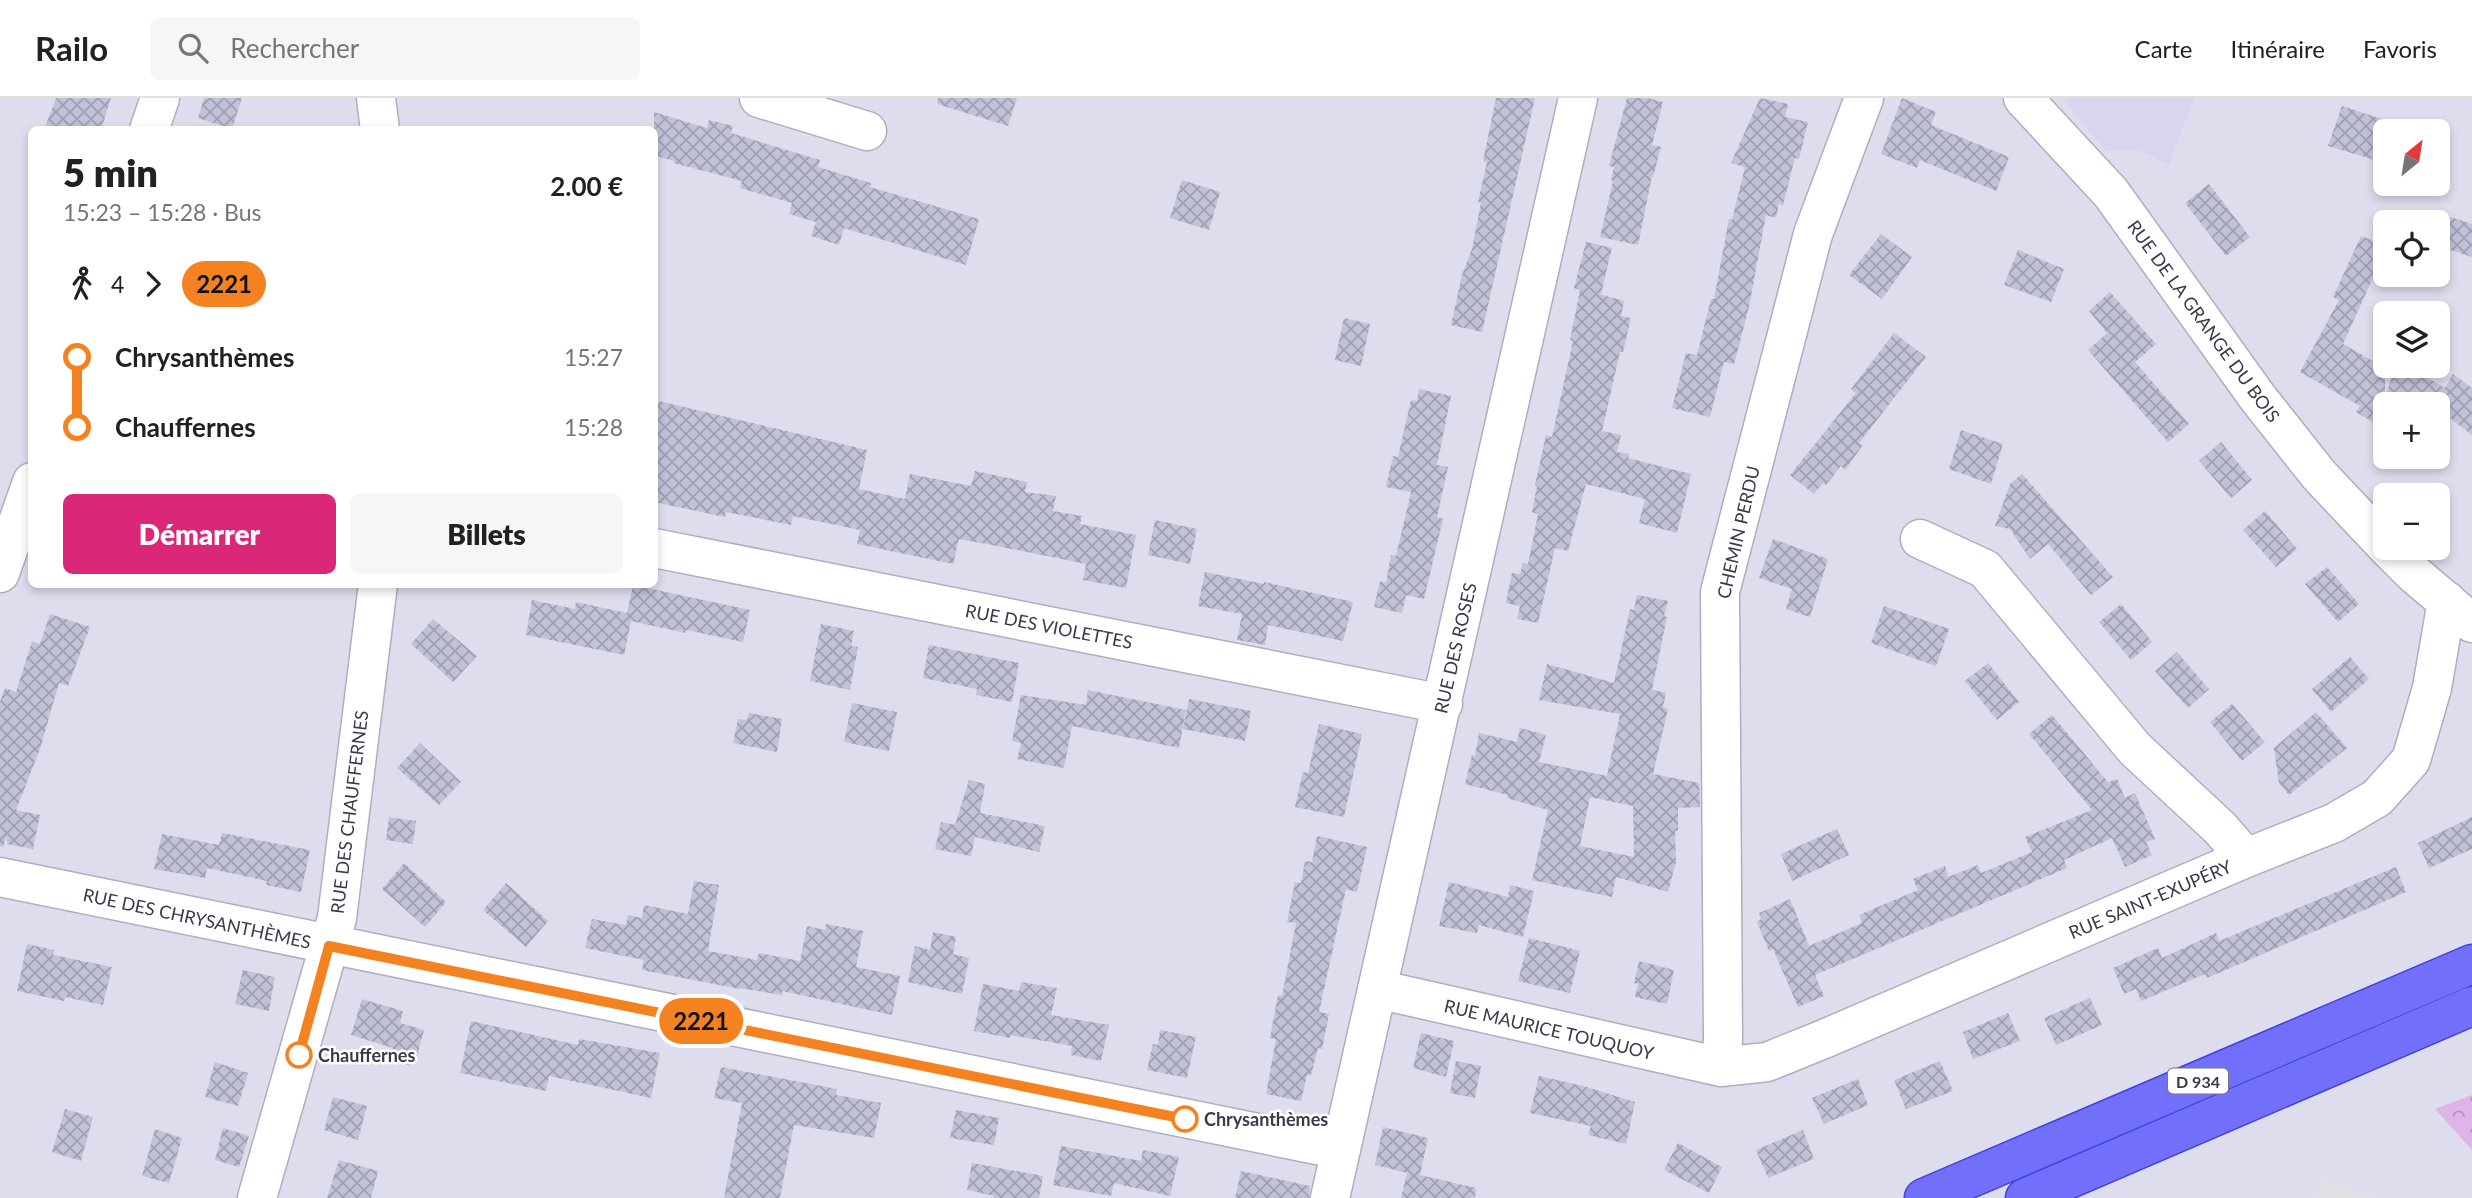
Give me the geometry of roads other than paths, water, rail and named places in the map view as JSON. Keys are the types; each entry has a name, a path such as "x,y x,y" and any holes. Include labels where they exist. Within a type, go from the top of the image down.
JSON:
{"highway":[{"name":"D 934","path":"1924,1198 2472,964"},
{"name":"D 934","path":"2025,1198 2472,1006"}],"street":[{"path":"150,126 160,98"},
{"path":"376,98 380,126"},
{"path":"759,98 867,131"},
{"name":"RUE DES ROSES","path":"1330,1198 1578,98"},
{"name":"CHEMIN PERDU","path":"1721,1067 1720,592 1813,234 1864,98"},
{"name":"RUE DE LA GRANGE DU BOIS","path":"2023,98 2111,192 2267,409 2319,475 2373,531"},
{"path":"0,573 28,493"},
{"path":"1920,539 1985,569 2135,749 2220,828 2246,858"},
{"name":"RUE DES VIOLETTES","path":"658,549 1443,704"},
{"name":"RUE DE LA GRANGE DU BOIS","path":"2402,560 2459,612"},
{"name":"RUE DES CHAUFFERNES","path":"257,1198 337,918 377,588"},
{"name":"RUE SAINT-EXUPÉRY","path":"1721,1067 1767,1062 1824,1040 2333,823 2376,798 2411,760 2432,688 2440,631 2459,612"},
{"name":"RUE DES CHRYSANTHÈMES","path":"0,877 1341,1150"},
{"name":"RUE MAURICE TOUQUOY","path":"1377,989 1721,1067"}],"place":[{"name":"Chauffernes","path":"299,1055"},
{"name":"Chrysanthèmes","path":"1185,1119"}]}
